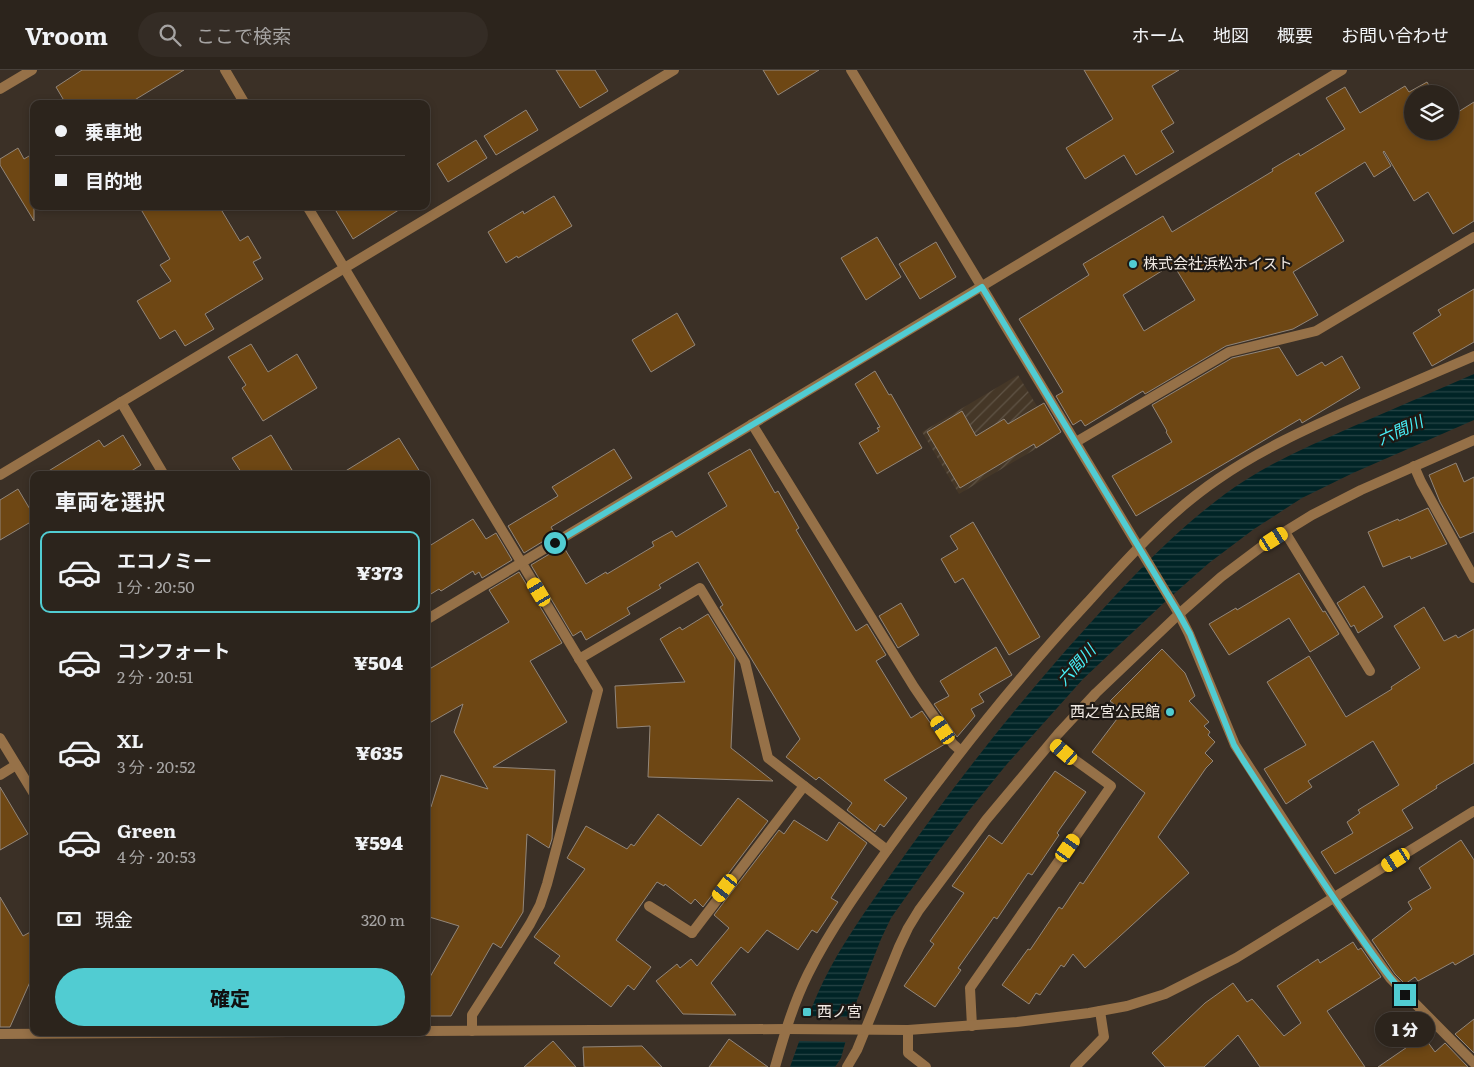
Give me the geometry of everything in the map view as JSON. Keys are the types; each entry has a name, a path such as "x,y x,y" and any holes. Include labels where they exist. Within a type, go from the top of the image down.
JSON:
{"street":[{"path":"0,89 32,70"},
{"path":"225,70 243,100"},
{"path":"0,475 674,70"},
{"path":"852,70 1177,610 1190,634 1234,745 1334,898 1390,978 1474,1063"},
{"path":"430,618 1342,70"},
{"path":"309,210 598,690 540,905 472,1015 472,1031"},
{"path":"1076,442 1229,352 1316,331 1474,237"},
{"path":"775,1067 786,1029 807,975 826,941 887,850 961,751 1003,699 1063,629 1142,552 1176,512 1216,480 1259,452 1306,429 1474,356"},
{"path":"121,402 162,471"},
{"path":"752,424 914,687 953,744 961,751"},
{"path":"847,1067 857,1050 861,1029 899,946 919,910 986,820 1052,742 1096,693 1177,610 1265,544 1312,515 1361,490 1474,440"},
{"path":"1414,466 1474,578"},
{"path":"1285,532 1370,671"},
{"path":"579,659 700,588 745,662 768,758 887,850"},
{"path":"0,738 30,788"},
{"path":"972,1026 970,988 1111,786 1052,742"},
{"path":"0,775 16,765"},
{"path":"649,906 692,932 804,786"},
{"path":"430,1031 908,1030 1044,1019 1127,1006 1165,994 1236,958 1474,811"},
{"path":"1075,1067 1104,1037 1100,1011"},
{"path":"908,1030 908,1053 926,1067"},
{"path":"0,1034 30,1034"}],"shaded area":[{"path":"1018,375 1056,437 959,494 922,432"}],"water":[{"name":"六間川","path":"1474,374 1474,420 1353,473 1302,498 1254,529 1209,563 1083,679 1007,764 971,808 891,918 857,1000 841,1058 835,1067 790,1067 809,1013 830,968 881,889 993,737 1060,657 1138,571 1202,512 1255,474 1320,441"}],"pier":[{"path":"807,1016 855,1017 848,1042 797,1041"}],"building":[{"path":"82,70 184,70 135,100 64,100 56,87"},
{"path":"556,70 595,70 608,91 580,108"},
{"path":"763,70 819,70 778,95"},
{"path":"1084,70 1179,70 1152,86 1174,123 1161,131 1174,152 1136,175 1124,155 1085,179 1066,148 1113,119"},
{"path":"1345,87 1360,113 1404,87 1404,140 1459,140 1459,111 1474,102 1474,221 1453,234 1428,192 1414,201 1384,151 1391,166 1374,177 1365,162 1315,193 1344,241 1293,272 1318,315 1293,329 1226,346 1145,394 1143,391 1085,426 1081,420 1073,425 1056,396 1063,392 1019,319 1089,275 1083,264 1163,216 1172,232 1273,171 1272,169 1299,153 1300,156 1345,129 1326,98","holes":["1173,264 1195,300 1144,331 1123,295"]},
{"path":"526,110 538,130 496,155 484,136"},
{"path":"476,140 487,158 448,182 437,164"},
{"path":"18,148 24,159 30,155 30,210 34,210 34,221 0,165 0,159"},
{"path":"554,196 572,226 518,258 517,256 506,263 488,232 523,211 524,214"},
{"path":"141,210 221,210 240,241 248,236 261,258 253,262 263,279 205,314 214,329 185,346 175,330 160,339 137,301 171,281 160,265 170,259"},
{"path":"335,210 399,210 353,239"},
{"path":"877,237 901,277 866,300 841,258"},
{"path":"936,242 956,277 920,299 899,264"},
{"path":"1474,289 1474,342 1432,366 1413,333 1441,315 1438,310"},
{"path":"677,313 695,345 651,372 632,340"},
{"path":"251,344 268,372 297,354 317,388 263,421 242,388 246,385 228,357"},
{"path":"1279,347 1297,376 1322,362 1325,366 1342,356 1360,388 1302,423 1300,419 1136,516 1112,476 1172,442 1152,405 1232,358"},
{"path":"875,371 889,395 891,394 922,448 877,474 859,443 879,431 877,428 880,427 855,384"},
{"path":"1044,403 1061,432 1036,448 1034,444 960,488 927,432 962,411 976,436 1004,419 1008,424"},
{"path":"123,435 141,465 131,471 49,471 99,440 104,447"},
{"path":"271,435 293,471 240,471 232,458"},
{"path":"399,438 420,471 345,471"},
{"path":"614,449 632,478 551,527 555,534 524,553 508,526 558,496 552,487"},
{"path":"750,449 775,493 778,491 799,528 796,530 856,631 867,624 886,655 876,661 911,718 922,711 945,744 884,780 907,798 884,827 880,824 875,832 847,810 852,803 819,777 816,780 786,757 800,739 720,607 723,605 698,562 659,585 661,588 627,608 630,614 586,640 581,631 573,636 531,565 563,546 586,584 606,572 607,574 654,546 652,542 672,531 676,537 727,506 708,473"},
{"path":"1456,463 1464,482 1474,477 1474,532 1460,538 1440,502 1429,475"},
{"path":"18,489 30,509 30,522 0,540 0,500"},
{"path":"1428,508 1447,544 1411,559 1410,556 1383,567 1368,532"},
{"path":"473,519 486,539 496,533 512,560 482,578 479,572 475,575 473,571 441,591 439,589 430,595 430,546"},
{"path":"973,522 1040,637 1009,655 963,578 955,583 941,559 958,549 950,536"},
{"path":"519,572 562,643 530,661 567,722 493,767 555,770 552,839 549,848 527,834 523,912 501,948 493,943 451,1016 430,1016 430,977 459,926 430,917 430,807 441,775 488,789 454,732 463,704 430,723 430,669 509,622 489,590"},
{"path":"1299,573 1339,634 1310,652 1289,618 1229,655 1209,624 1236,608 1237,610"},
{"path":"1364,586 1383,617 1358,633 1354,625 1351,627 1337,603"},
{"path":"901,603 919,635 898,648 879,616"},
{"path":"1424,607 1444,641 1456,635 1458,638 1474,629 1474,763 1436,786 1437,788 1402,810 1413,828 1335,874 1321,852 1353,833 1347,822 1360,813 1358,810 1399,785 1373,741 1308,781 1312,787 1286,804 1264,769 1306,745 1267,682 1309,656 1346,717 1392,689 1391,687 1420,668 1394,626"},
{"path":"708,614 735,658 731,748 773,781 648,777 650,726 617,728 615,686 685,682 660,639 680,627 682,630"},
{"path":"996,647 1012,675 979,694 984,702 971,709 975,716 957,737 934,704 949,696 940,681"},
{"path":"1162,649 1185,673 1195,696 1189,701 1209,722 1204,726 1210,732 1208,735 1215,742 1205,753 1213,761 1206,768 1158,837 1189,873 1085,968 1073,954 1064,967 1061,965 1040,995 1036,993 1029,1004 1002,985 1028,949 1030,950 1059,907 1062,909 1080,882 1083,884 1145,793 1092,752 1123,711 1110,701"},
{"path":"1055,771 1086,792 1057,833 1059,835 1032,875 1028,873 997,919 994,917 958,968 961,970 935,1007 904,986 934,944 930,941 964,893 952,886 989,835 1002,844"},
{"path":"0,787 28,834 0,850"},
{"path":"738,798 768,821 703,907 695,899 691,904 665,884 664,886 657,882 616,940 651,967 634,990 628,985 611,1007 554,963 560,956 534,937 585,869 567,858 586,826 627,849 631,844 634,846 658,814 701,846"},
{"path":"794,820 827,841 839,822 867,843 831,898 838,902 817,933 812,930 798,950 767,930 748,953 741,947 711,983 736,1015 683,1014 656,981 677,964 680,968 691,959 697,966 729,928 714,915 779,830 784,834"},
{"path":"1461,840 1474,860 1474,954 1455,965 1453,962 1418,981 1415,977 1405,984 1395,974 1372,940 1412,909 1408,902 1431,888 1419,868"},
{"path":"0,897 23,936 30,932 30,982 10,1027 0,1027"},
{"path":"1353,942 1358,950 1361,948 1381,977 1327,1011 1365,1067 1260,1067 1238,1035 1204,1067 1165,1067 1152,1053 1205,1003 1233,983 1247,1002 1252,999 1284,1036 1301,1023 1277,986 1318,959 1320,963"},
{"path":"1474,1019 1474,1053 1455,1034"},
{"path":"729,1039 768,1067 709,1067"},
{"path":"553,1041 576,1067 524,1067"},
{"path":"1416,1041 1420,1046 1427,1041 1435,1052 1445,1043 1468,1067 1378,1067"},
{"path":"642,1046 662,1067 584,1067 583,1047"}],"place":[{"name":"株式会社浜松ホイスト","path":"1133,264"},
{"name":"西之宮公民館","path":"1170,712"},
{"name":"西ノ宮","path":"807,1012"}],"route":[{"path":"555,543 982,287 1179,614 1190,634 1234,745 1376,960 1405,995"}]}
